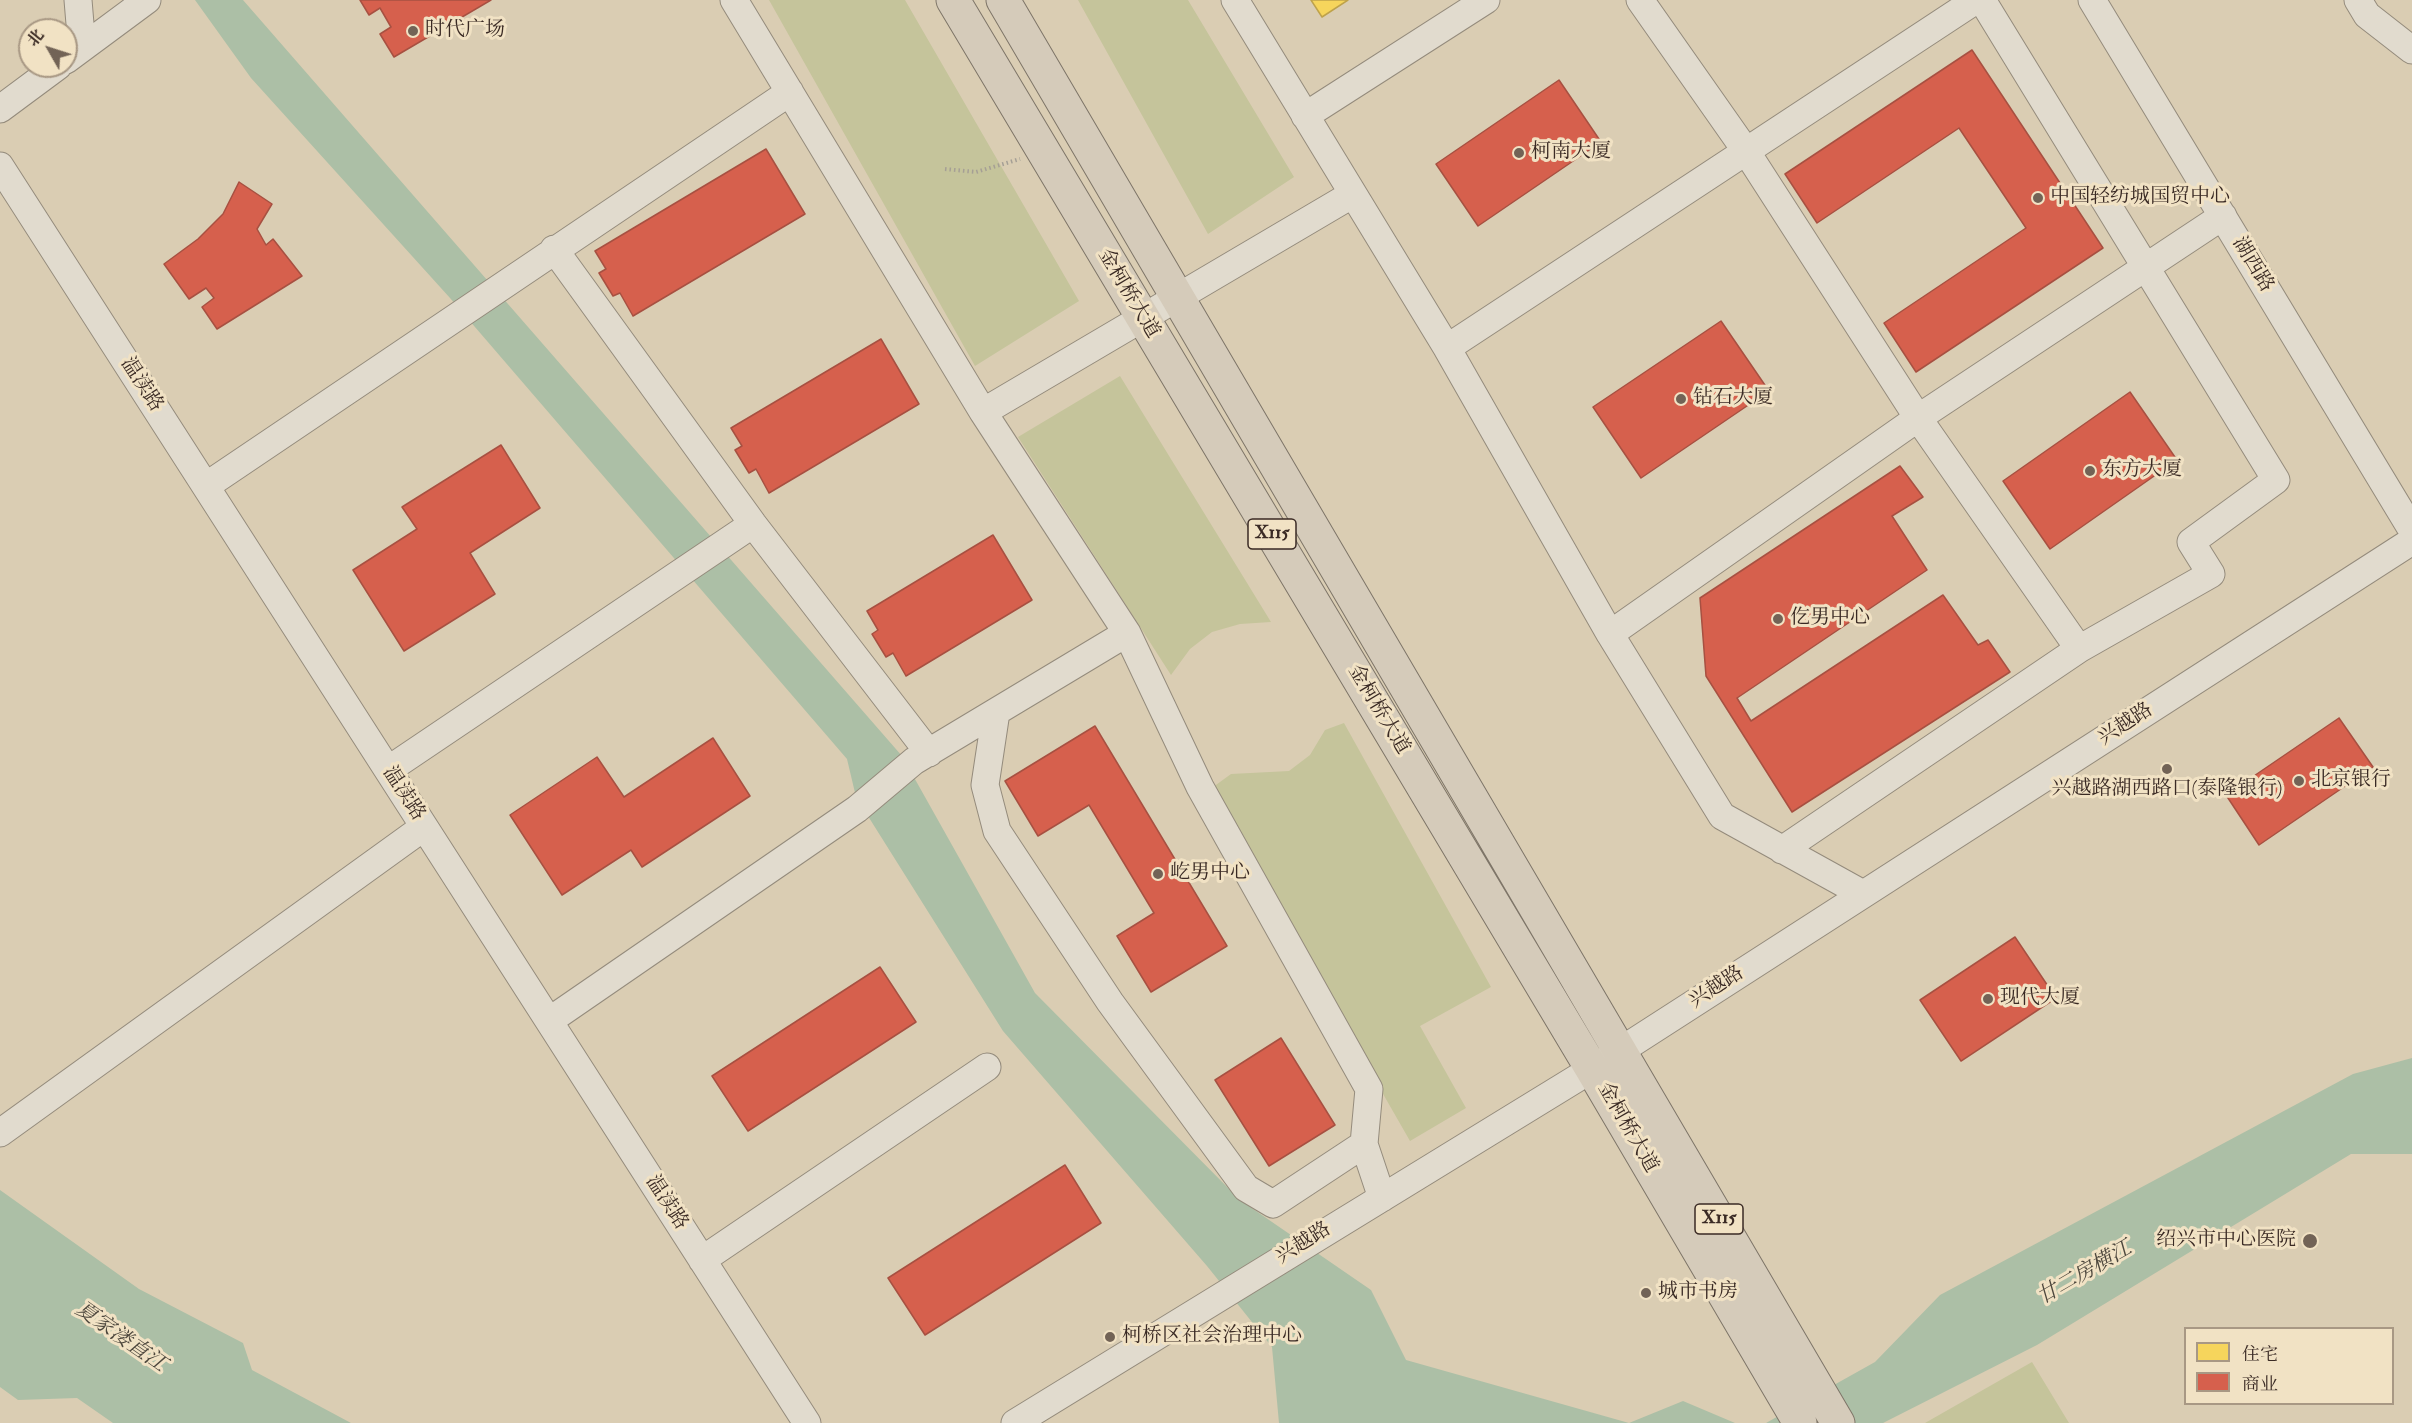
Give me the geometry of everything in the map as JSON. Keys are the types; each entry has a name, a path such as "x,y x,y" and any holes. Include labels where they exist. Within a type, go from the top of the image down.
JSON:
{"main road":[{"name":"金柯桥大道","path":"952,0 1592,1068 1793,1411"},
{"name":"金柯桥大道","path":"1003,0 1838,1423"}],"street":[{"path":"77,18 78,0"},
{"path":"78,51 147,0"},
{"path":"734,0 983,412 1127,633 1200,787 1369,1089 1365,1144 1382,1198"},
{"path":"1235,0 1447,348 1610,634 1722,816 1863,894"},
{"path":"1305,116 1486,0"},
{"path":"1640,0 1746,151 1918,418 2079,649"},
{"path":"1447,348 1976,0"},
{"path":"1782,850 2079,649 2211,574 2191,542 2276,480 1983,0"},
{"name":"湖西路","path":"2092,0 2412,530"},
{"path":"2358,0 2367,15 2412,50"},
{"path":"0,109 42,78"},
{"path":"206,486 554,249 790,92"},
{"name":"温渎路","path":"0,165 807,1423"},
{"path":"983,412 1353,194"},
{"path":"1610,634 1918,418 2223,216"},
{"path":"554,249 743,530 921,757"},
{"path":"387,770 743,530"},
{"name":"兴越路","path":"1015,1423 1621,1050 2412,541"},
{"path":"549,1021 857,809 921,757 1127,633"},
{"path":"996,712 985,785 997,831 1110,1002 1246,1188 1273,1204 1365,1144"},
{"path":"0,1133 424,827"},
{"path":"702,1260 987,1067"}],"path":[{"path":"945,169 976,172 1044,153"}],"shaded area":[{"path":"769,0 905,0 1079,301 975,366"},
{"path":"1078,0 1188,0 1294,177 1208,234"},
{"path":"1120,376 1271,622 1240,624 1212,632 1190,649 1171,675 1018,437"},
{"path":"1344,723 1491,987 1420,1026 1466,1108 1410,1141 1209,790 1231,774 1289,771 1310,755 1325,730"},
{"path":"2032,1362 2069,1423 1925,1423"}],"water":[{"path":"195,0 243,0 902,756 1035,993 1240,1200 1371,1290 1406,1360 1629,1423 1279,1423 1272,1347 1207,1266 1003,1031 856,797 847,759 450,298 251,78"},
{"name":"廿二房横江","path":"2412,1058 2412,1154 2351,1154 2037,1345 1883,1423 1766,1423 1875,1362 1940,1295 2353,1074"},
{"name":"夏家溇直江","path":"0,1190 139,1289 243,1343 252,1370 351,1423 113,1423 77,1398 18,1400 0,1387"},
{"path":"1683,1401 1735,1423 1629,1423"}],"building: 住宅":[{"path":"1311,0 1348,0 1322,17"}],"building: 商业":[{"name":"时代广场","path":"360,0 491,0 394,57 380,34 391,27 380,8 369,15"},
{"name":"中国轻纺城国贸中心","path":"1972,50 2103,248 1916,372 1884,323 2026,228 1959,128 1817,223 1785,174"},
{"name":"柯南大厦","path":"1559,80 1601,142 1478,226 1436,164"},
{"path":"766,149 805,214 633,316 620,293 613,296 599,273 606,269 595,251"},
{"path":"239,182 272,204 257,229 266,245 273,239 302,276 217,329 202,307 214,298 206,288 189,299 164,264 198,239 223,214"},
{"name":"钻石大厦","path":"1721,321 1769,391 1641,478 1593,407"},
{"path":"881,339 919,404 769,493 756,469 749,473 735,450 742,446 731,428"},
{"name":"东方大厦","path":"2130,392 2177,460 2050,549 2003,481"},
{"path":"501,445 540,508 470,553 495,594 404,651 353,570 417,529 402,507"},
{"name":"仡男中心","path":"1900,466 1923,497 1892,516 1927,570 1737,698 1751,721 1943,595 1978,645 1988,640 2010,672 1792,812 1706,676 1700,598"},
{"path":"993,535 1032,600 906,676 893,653 886,657 872,634 878,630 867,611"},
{"name":"北京银行","path":"2339,718 2373,767 2259,845 2226,795"},
{"name":"屹男中心","path":"1095,726 1227,946 1151,992 1117,936 1154,913 1089,805 1038,836 1005,781"},
{"path":"713,738 750,796 642,867 631,850 562,895 510,815 597,757 624,797"},
{"name":"现代大厦","path":"2015,937 2056,998 1961,1061 1920,1000"},
{"path":"880,967 916,1022 748,1131 712,1076"},
{"path":"1281,1038 1335,1125 1269,1166 1215,1080"},
{"path":"1065,1165 1101,1223 925,1335 888,1278"}],"place":[{"name":"时代广场","path":"413,31"},
{"name":"柯南大厦","path":"1519,153"},
{"name":"中国轻纺城国贸中心","path":"2038,198"},
{"name":"钻石大厦","path":"1681,399"},
{"name":"东方大厦","path":"2090,471"},
{"name":"仡男中心","path":"1778,619"},
{"name":"兴越路湖西路口(泰隆银行)","path":"2167,769"},
{"name":"北京银行","path":"2299,781"},
{"name":"屹男中心","path":"1158,874"},
{"name":"现代大厦","path":"1988,999"},
{"name":"绍兴市中心医院","path":"2310,1241"},
{"name":"城市书房","path":"1646,1293"},
{"name":"柯桥区社会治理中心","path":"1110,1337"}]}
